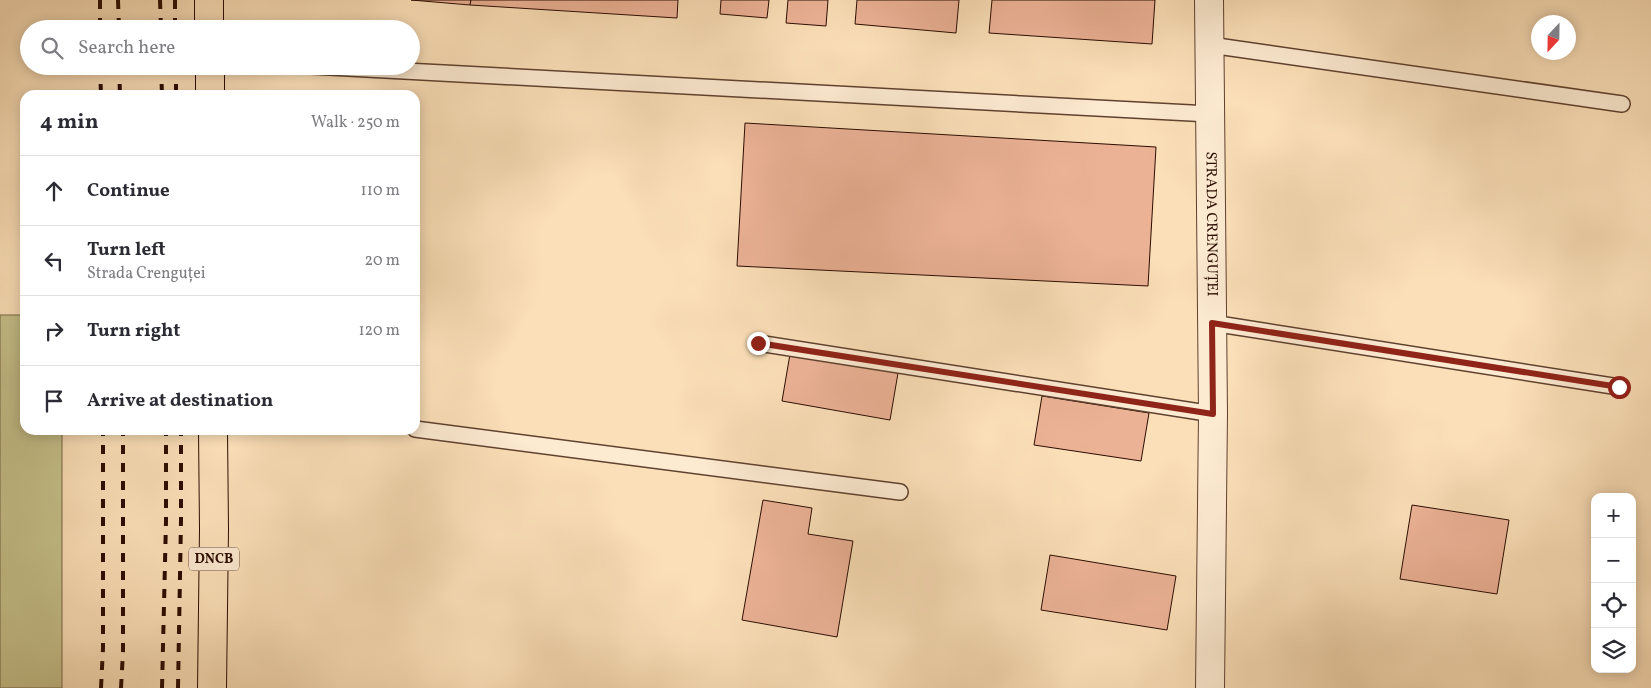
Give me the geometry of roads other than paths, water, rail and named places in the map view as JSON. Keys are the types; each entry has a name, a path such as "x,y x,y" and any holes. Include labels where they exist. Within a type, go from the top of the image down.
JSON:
{"main road":[{"path":"209,0 209,20"},
{"path":"210,75 210,90"},
{"name":"DNCB","path":"212,435 214,529 212,688"}],"street":[{"name":"STRADA CRENGUȚEI","path":"1209,0 1213,414 1210,688"}],"lane":[{"path":"1210,44 1622,104"},
{"path":"420,72 1210,114"},
{"path":"1212,323 1619,387"},
{"path":"758,343 1213,414"},
{"path":"420,430 900,492"}],"railway":[{"path":"100,0 100,20"},
{"path":"118,0 119,20"},
{"path":"160,0 161,20"},
{"path":"175,0 175,20"},
{"path":"100,75 101,90"},
{"path":"119,75 120,90"},
{"path":"161,75 162,90"},
{"path":"176,75 176,90"},
{"path":"101,688 103,648 103,435"},
{"path":"121,688 123,652 123,435"},
{"path":"162,688 166,435"},
{"path":"178,688 181,435"}]}
